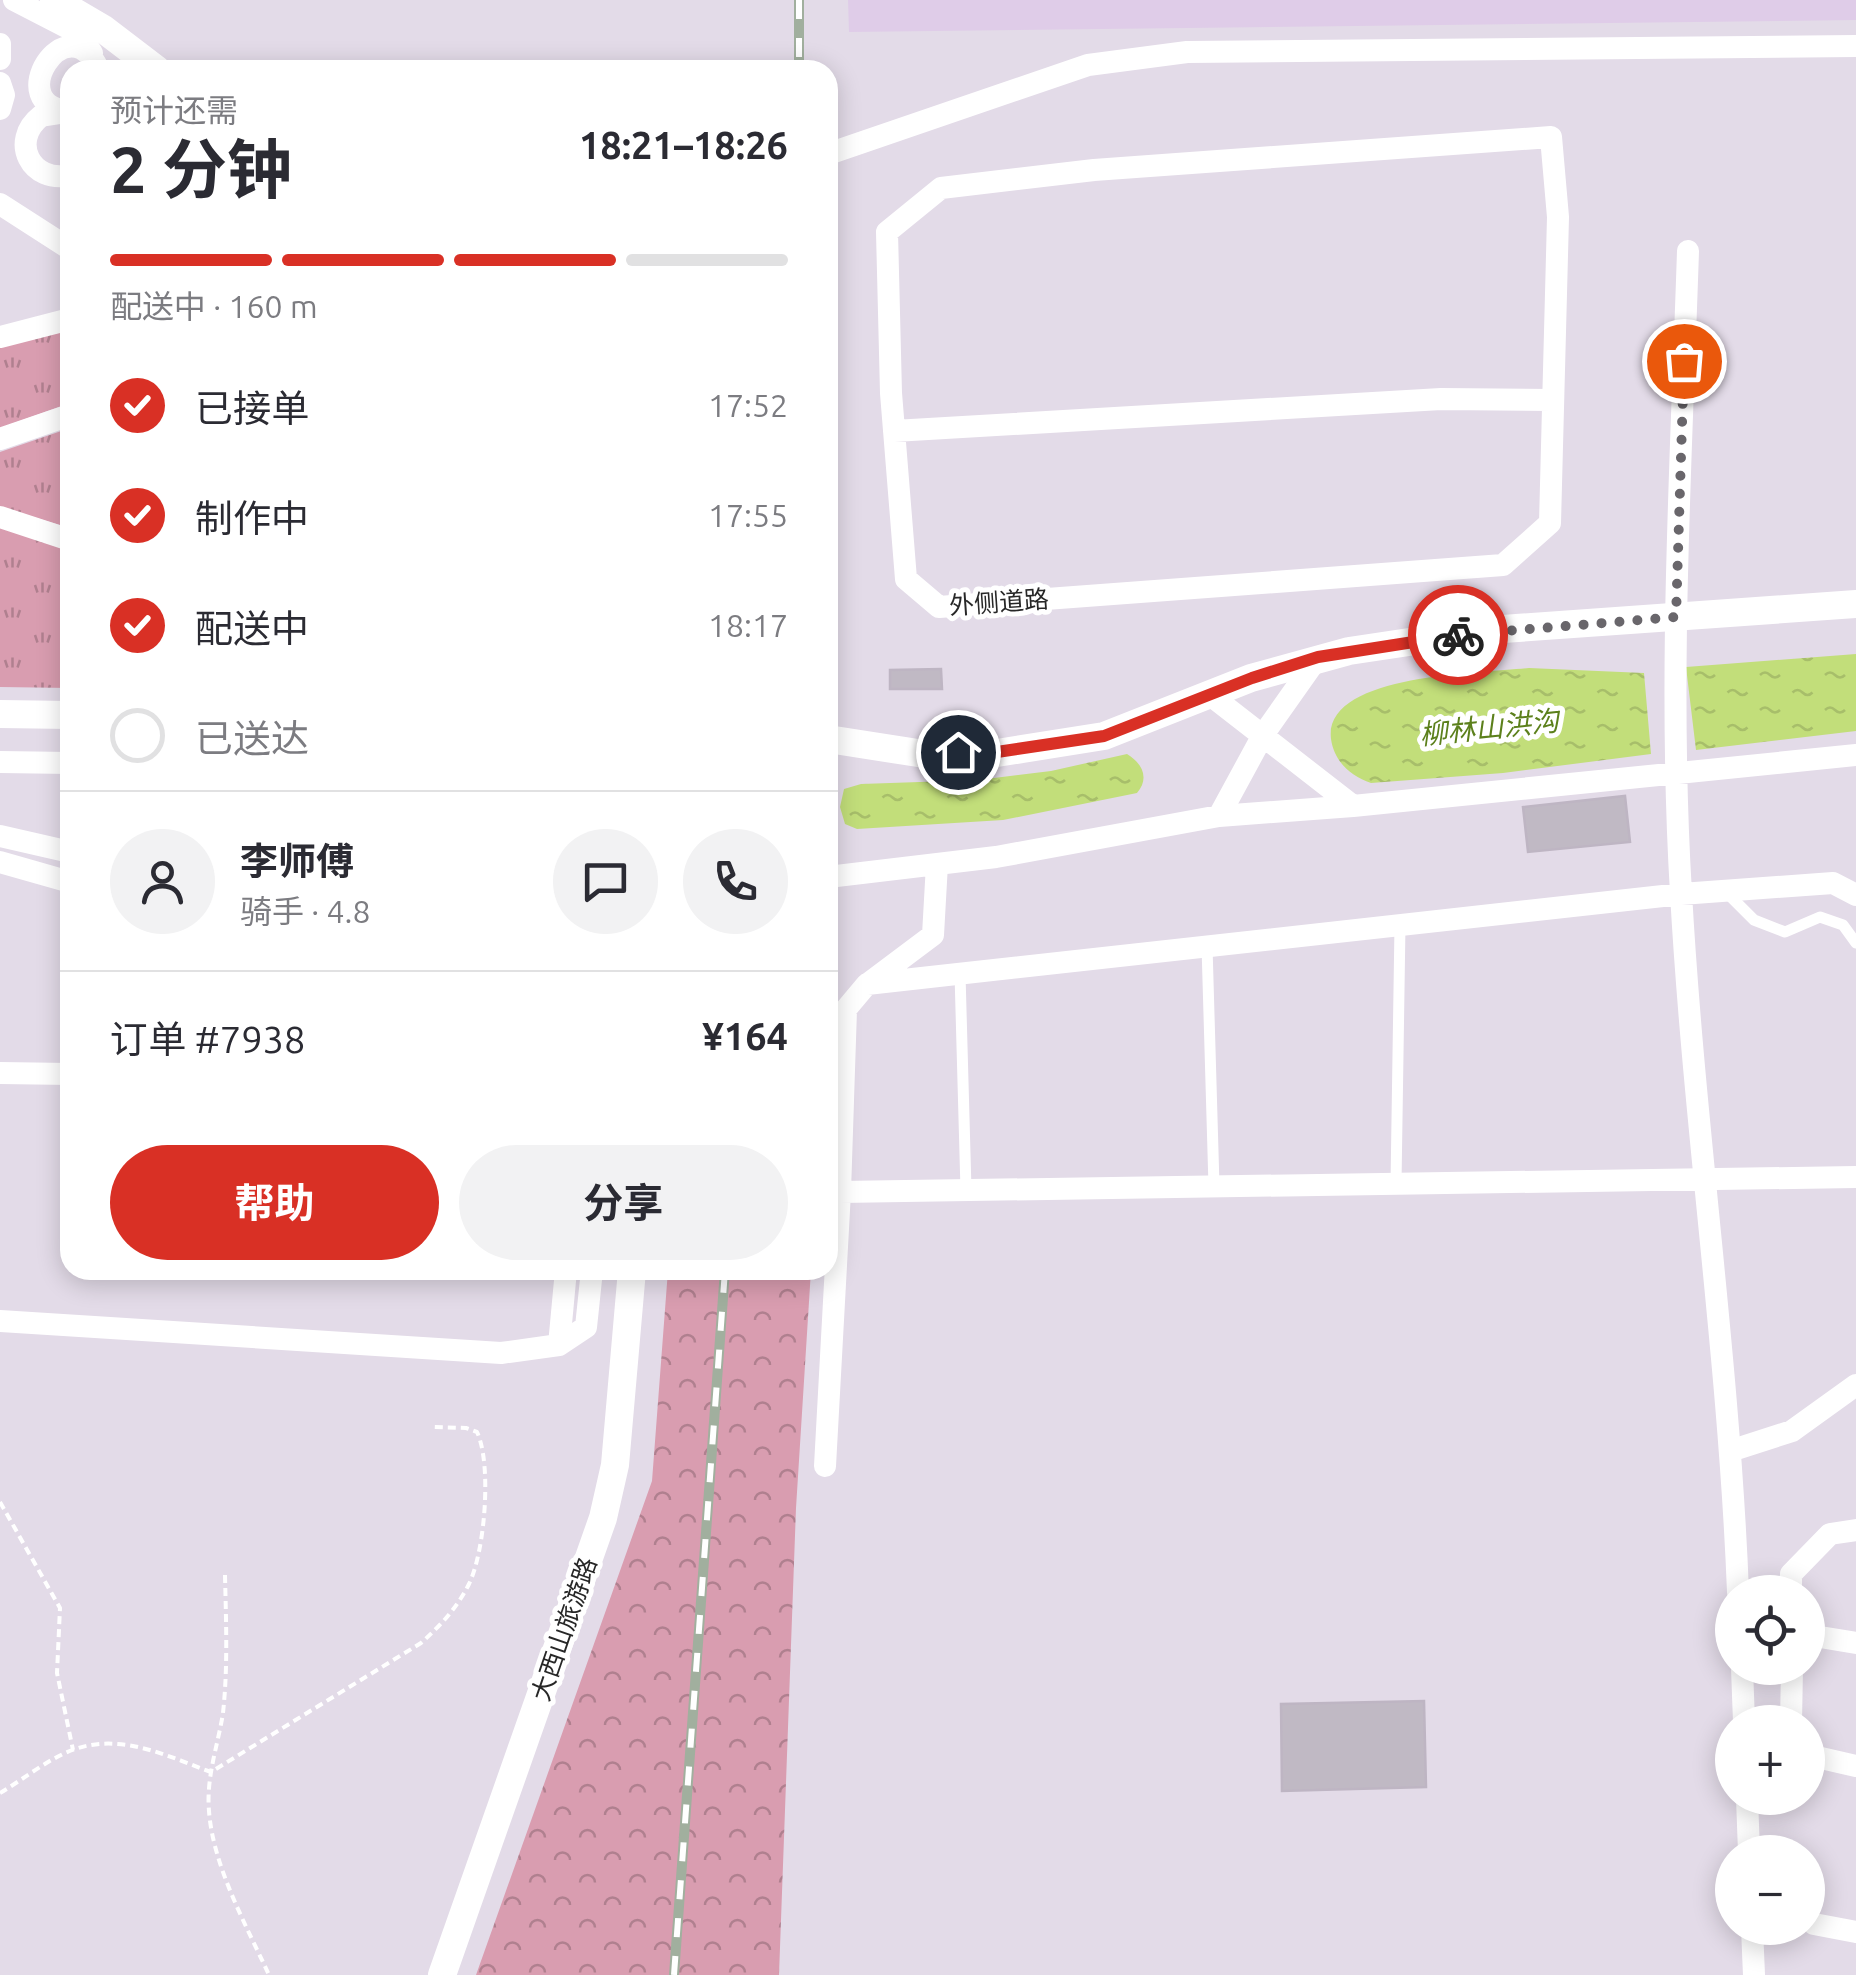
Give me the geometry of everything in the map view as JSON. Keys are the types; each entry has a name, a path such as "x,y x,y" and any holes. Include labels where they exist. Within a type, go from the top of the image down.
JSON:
{"street":[{"path":"14,0 80,34 94,60"},
{"path":"54,0 102,28 145,60"},
{"path":"0,44 0,59"},
{"path":"60,109 44,102 38,94 38,64 53,49 63,46 82,50 91,60"},
{"path":"838,151 1088,65 1187,52 1856,46"},
{"path":"0,83 4,95 0,109"},
{"path":"60,113 41,116 32,123 27,132 26,154 38,172 60,175"},
{"name":"外侧道路","path":"1551,136 1558,216 1552,400 1550,523 1504,565 939,607 906,579 894,431 887,232 941,188 1094,170 1551,136"},
{"path":"0,204 60,243"},
{"path":"1688,252 1676,617 1680,894 1730,1452 1737,1575"},
{"path":"0,337 60,322"},
{"path":"894,431 1441,399 1552,400"},
{"path":"0,439 60,418"},
{"path":"0,517 60,537"},
{"path":"838,740 918,752 997,752 1104,736 1318,657 1489,630 1856,604"},
{"path":"1218,816 1262,735 1318,657"},
{"path":"1210,694 1354,806"},
{"path":"0,714 60,715"},
{"path":"838,876 996,857 1218,816 1856,755"},
{"path":"0,762 60,763"},
{"path":"0,836 60,850"},
{"path":"0,862 60,879"},
{"path":"838,1226 846,1009 867,984 932,935 937,864"},
{"path":"867,984 1680,894 1832,883 1856,895"},
{"path":"0,1073 60,1074"},
{"path":"840,1192 1856,1177"},
{"path":"559,1345 565,1280"},
{"path":"0,1321 501,1353 559,1345 586,1327 591,1280"},
{"name":"大西山旅游路","path":"442,1975 603,1518 615,1465 631,1280"},
{"path":"824,1466 835,1280"},
{"path":"1730,1452 1792,1431 1856,1385"},
{"path":"1790,1575 1830,1534 1856,1530"},
{"path":"1825,1637 1856,1643"},
{"path":"1825,1759 1856,1766"},
{"path":"1825,1926 1856,1932"},
{"path":"1753,1945 1754,1975"}],"lane":[{"path":"1726,890 1754,920 1785,932 1820,917 1843,925 1856,943"},
{"path":"1396,1184 1400,925"},
{"path":"1207,946 1214,1186"},
{"path":"960,974 966,1190"}],"path":[{"path":"211,1772 421,1643 448,1618 471,1580 484,1518 484,1448 476,1432 431,1427"},
{"path":"0,1502 60,1608 58,1674 73,1750"},
{"path":"225,1575 226,1670 208,1814 228,1888 269,1975"},
{"path":"0,1792 73,1750 108,1742 132,1744 211,1772"}],"shaded area":[{"path":"848,0 1856,0 1856,20 849,32"}],"green space":[{"path":"60,332 60,407 0,428 0,347"},
{"path":"60,431 60,525 0,507 0,452"},
{"path":"0,525 60,545 60,688 0,687"},
{"path":"667,1280 810,1280 796,1508 779,1975 476,1975 652,1481"}],"water":[{"path":"1856,654 1856,731 1696,750 1686,667"},
{"name":"柳林山洪沟","path":"1529,668 1644,673 1651,754 1503,773 1371,783 1339,761 1331,739 1335,717 1352,701 1410,681"},
{"path":"1127,754 1142,771 1143,782 1137,793 1003,820 857,829 845,824 840,807 844,789 861,784 978,780 1051,771"}],"building":[{"path":"941,669 942,689 890,689 890,670"},
{"path":"1625,796 1630,842 1528,852 1523,807"},
{"path":"1424,1701 1426,1787 1282,1791 1281,1704"}],"railway":[{"path":"799,0 799,60"},
{"path":"674,1975 724,1280"}],"way so far":[{"path":"1458,635 1676,617 1684,361"}],"route":[{"path":"958,752 997,752 1104,736 1252,678 1318,657 1458,635"}]}
